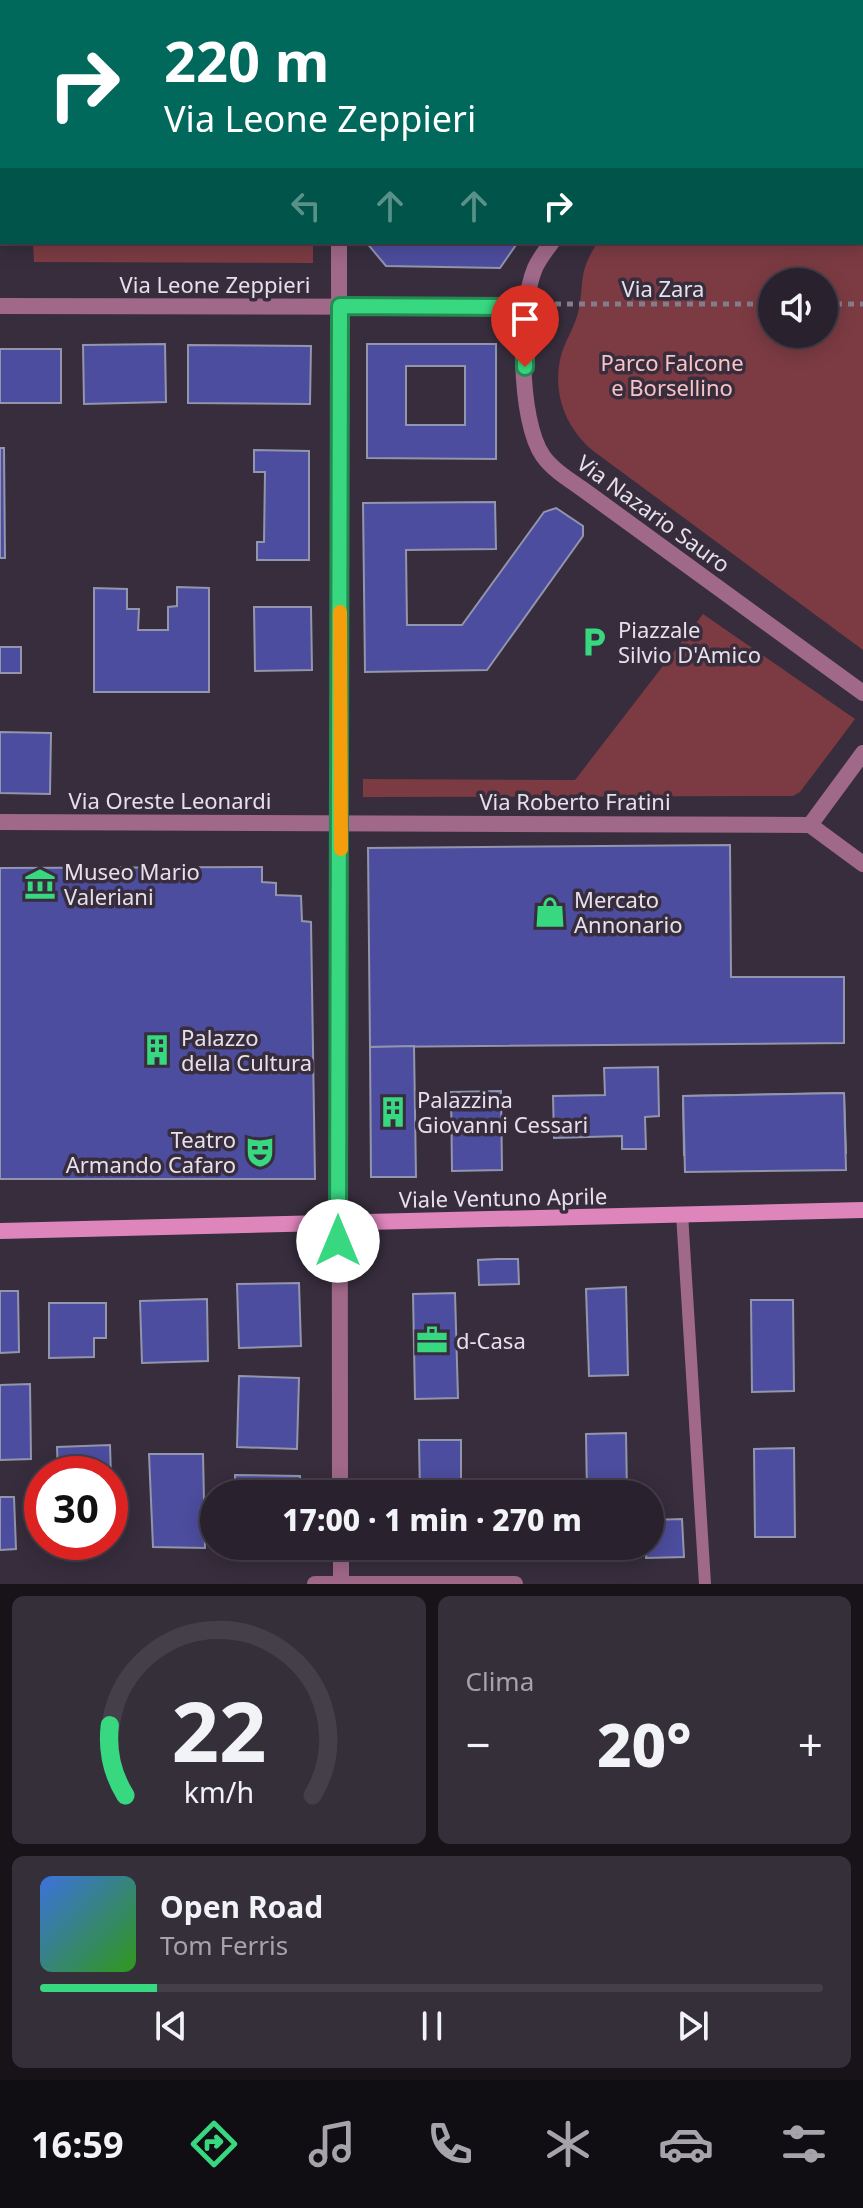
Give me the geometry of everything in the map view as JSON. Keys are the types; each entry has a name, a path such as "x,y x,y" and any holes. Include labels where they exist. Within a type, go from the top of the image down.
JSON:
{"main road":[{"name":"Viale Ventuno Aprile","path":"0,1231 863,1210"}],"street":[{"path":"808,0 835,0"},
{"path":"339,244 340,1480"},
{"name":"Via Nazario Sauro","path":"551,244 535,268 525,307 529,416 543,456 570,480 863,693"},
{"name":"Via Leone Zeppieri","path":"0,306 525,307"},
{"path":"863,753 810,825 863,865"},
{"name":"Via Oreste Leonardi","path":"0,822 340,822"},
{"name":"Via Roberto Fratini","path":"340,822 810,825"},
{"path":"341,1560 341,1584"},
{"path":"315,1584 513,1584"}],"lane":[{"path":"682,1214 705,1584"}],"path":[{"name":"Via Zara","path":"555,304 758,304"},
{"path":"838,304 863,304"}],"green space":[{"path":"33,244 313,244 313,263 34,262"},
{"name":"Parco Falcone e Borsellino","path":"597,244 863,244 863,650 592,450 575,431 560,398 558,373 561,354 578,313 584,270"},
{"path":"703,614 855,719 800,792 793,796 363,797 363,779 575,780"}],"building":[{"path":"368,244 517,244 500,268 386,266"},
{"path":"165,344 166,402 84,404 83,345"},
{"path":"367,344 496,344 496,459 367,458","holes":["406,366 465,366 465,425 406,425"]},
{"path":"188,345 311,346 310,404 188,403"},
{"path":"0,349 61,349 61,403 0,403"},
{"path":"0,448 4,448 5,558 0,558"},
{"path":"254,450 309,451 309,560 257,560 257,542 264,542 265,472 254,472"},
{"path":"495,502 496,549 406,550 407,625 462,625 544,512 556,508 583,526 583,536 487,670 365,672 363,503"},
{"path":"177,587 209,588 209,692 94,692 94,588 127,589 127,609 139,609 138,630 168,630 168,607 177,606"},
{"path":"254,607 311,607 312,670 255,671"},
{"path":"0,647 21,647 21,673 0,673"},
{"path":"0,732 51,733 50,794 0,793"},
{"name":"Mercato Annonario","path":"730,845 731,977 844,977 844,1043 370,1047 368,848"},
{"name":"Palazzo della Cultura","path":"262,867 262,882 276,883 276,895 301,896 302,921 311,922 315,1179 0,1179 0,868"},
{"name":"Palazzina Giovanni Cessari","path":"414,1046 416,1177 371,1177 370,1047"},
{"path":"658,1067 659,1116 645,1117 646,1149 622,1149 622,1136 554,1138 553,1096 605,1095 604,1068"},
{"path":"501,1091 502,1170 452,1171 451,1092"},
{"path":"844,1093 846,1153 684,1155 683,1096"},
{"path":"844,1093 846,1170 685,1172 683,1096"},
{"path":"518,1259 519,1284 479,1285 478,1260"},
{"path":"299,1283 301,1346 239,1348 237,1284"},
{"path":"626,1287 628,1375 589,1376 586,1289"},
{"path":"0,1291 18,1291 19,1352 0,1353"},
{"path":"455,1293 458,1398 415,1399 413,1294"},
{"path":"207,1299 208,1361 142,1363 140,1301"},
{"path":"751,1300 793,1300 794,1391 752,1392"},
{"path":"49,1303 106,1303 106,1338 94,1338 94,1357 49,1358"},
{"path":"239,1376 299,1378 297,1449 237,1447"},
{"path":"30,1384 31,1456 24,1456 24,1459 0,1460 0,1385"},
{"path":"626,1433 627,1480 587,1480 586,1434"},
{"path":"419,1440 461,1440 461,1480 420,1480"},
{"path":"110,1445 110,1456 57,1456 57,1447"},
{"path":"794,1448 795,1537 755,1537 754,1449"},
{"path":"149,1454 203,1454 200,1548 153,1547"},
{"path":"235,1475 300,1476 300,1480 235,1480"},
{"path":"0,1497 14,1497 16,1549 0,1550"},
{"path":"682,1519 684,1557 664,1558 664,1520"}],"slow traffic":[{"path":"340,612 341,849"}],"place":[{"name":"Piazzale Silvio D'Amico","path":"594,642"},
{"name":"Museo Mario Valeriani","path":"40,884"},
{"name":"Mercato Annonario","path":"550,912"},
{"name":"Palazzo della Cultura","path":"157,1050"},
{"name":"Palazzina Giovanni Cessari","path":"393,1112"},
{"name":"Teatro Armando Cafaro","path":"260,1152"},
{"name":"d-Casa","path":"432,1340"}],"route":[{"path":"338,1241 340,306 525,307 525,367"}]}
